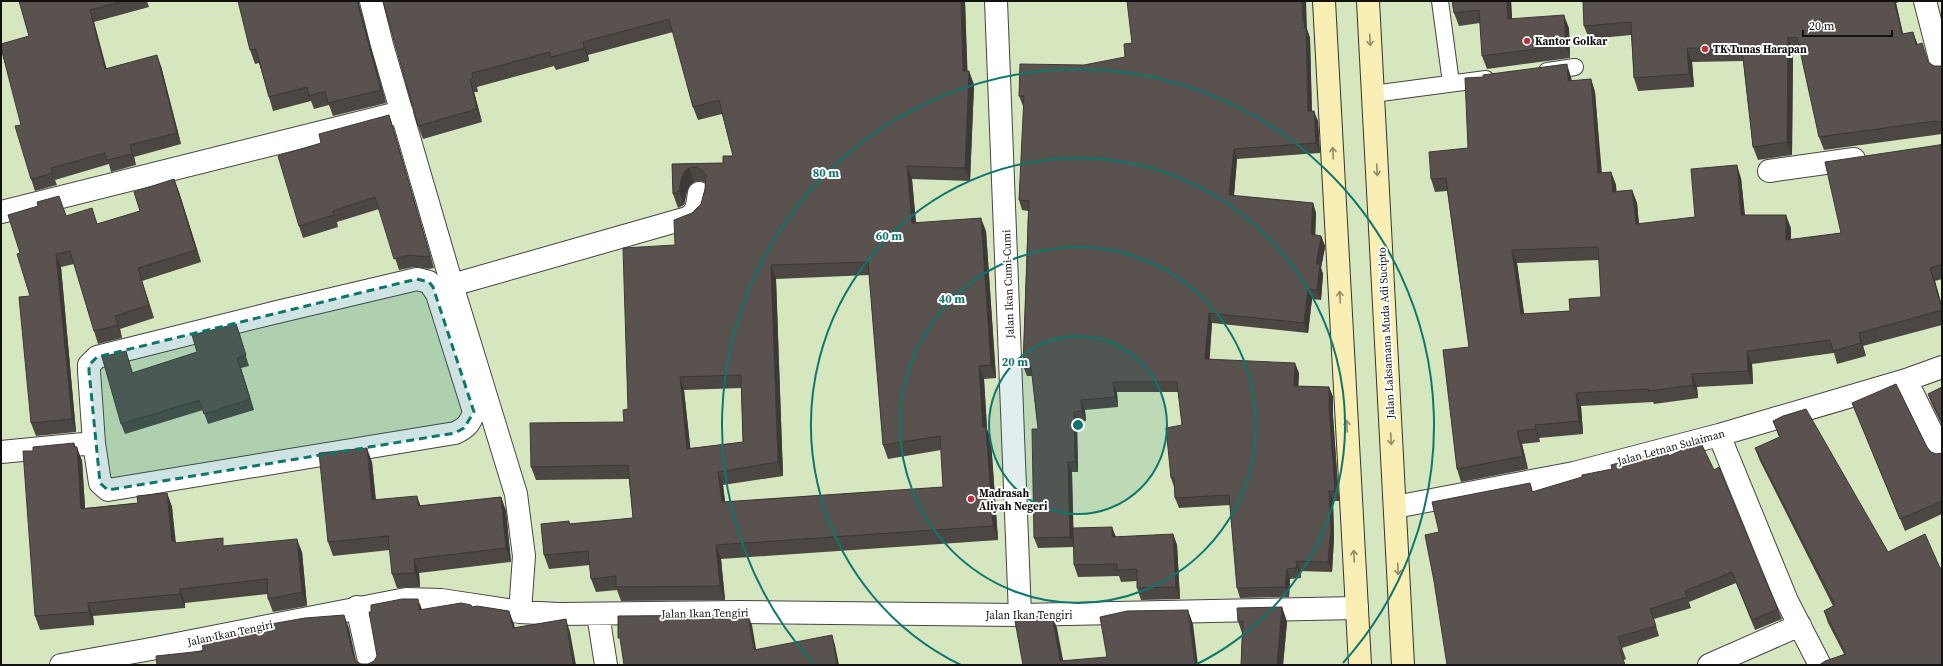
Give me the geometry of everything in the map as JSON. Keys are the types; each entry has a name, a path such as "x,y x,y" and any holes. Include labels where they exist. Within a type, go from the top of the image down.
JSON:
{"main road":[{"path":"1324,1 1360,665"},
{"name":"Jalan Laksamana Muda Adi Sucipto","path":"1368,1 1404,665"}],"street":[{"path":"371,1 452,285 516,494 524,556 520,612"},
{"name":"Jalan Ikan Cumi-Cumi","path":"996,1 1020,615"},
{"path":"1925,1 1942,67"},
{"path":"1,212 402,112"},
{"path":"1769,171 1871,156"},
{"path":"452,285 687,218 693,215 696,210 699,193"},
{"path":"417,279 429,282 437,294 474,412 467,425 455,433 108,490 100,483 94,443 89,365 97,357 417,279"},
{"name":"Jalan Letnan Sulaiman","path":"1395,507 1574,473 1719,435 1942,368"},
{"path":"1906,380 1942,453"},
{"path":"1719,435 1787,600 1820,665"},
{"path":"1,452 94,443"},
{"name":"Jalan Ikan Tengiri","path":"61,665 151,657 357,607 406,599 441,600 520,612 598,614 740,612 1020,615 1357,608"},
{"path":"357,607 370,665"},
{"path":"598,614 606,665"},
{"path":"1709,665 1800,625"}],"lane":[{"path":"1440,1 1451,83"},
{"path":"1528,74 1575,67"},
{"path":"1373,94 1497,78"}],"highlighted area":[{"path":"417,279 429,282 433,287 474,412 464,428 455,433 108,490 100,483 89,365 97,357"}],"green space":[{"path":"1,1 1942,1 1942,665 1,665"}],"building":[{"path":"19,1 123,1 90,10 105,69 157,55 177,133 130,145 132,154 107,160 105,153 51,168 53,173 31,179 15,126 21,125 1,48 1,44 29,36"},
{"path":"238,1 357,1 381,90 328,103 325,91 309,96 307,87 269,97 256,49 250,50"},
{"path":"383,1 961,1 963,71 969,71 965,168 907,166 912,223 981,218 991,365 979,366 983,427 986,427 993,526 716,545 720,586 616,587 616,576 591,579 588,551 544,555 541,524 569,521 569,524 633,518 628,465 531,467 530,423 624,422 623,410 628,409 623,248 675,245 674,220 692,213 701,204 705,189 706,175 702,170 696,167 689,168 685,171 682,177 679,191 673,194 672,164 723,163 723,156 733,156 719,100 693,107 669,19 583,42 584,48 551,57 550,52 472,73 473,78 470,79 477,109 418,126","holes":["868,262 883,445 940,436 943,487 722,502 718,472 778,462 771,265","741,375 743,442 687,449 680,377"]},
{"path":"1127,1 1302,1 1303,28 1306,28 1308,111 1314,111 1316,143 1234,149 1229,195 1313,203 1311,234 1321,236 1316,264 1320,264 1317,290 1308,289 1304,323 1209,313 1205,359 1295,363 1294,386 1329,387 1335,491 1329,491 1331,527 1328,562 1296,561 1297,568 1287,569 1285,587 1237,588 1229,495 1175,498 1174,478 1171,478 1166,428 1182,425 1177,382 1113,382 1115,397 1081,400 1082,411 1074,412 1075,462 1068,462 1070,537 1034,538 1032,429 1038,429 1031,366 1023,366 1029,201 1019,200 1024,96 1019,96 1020,64 1084,65 1125,57 1124,44 1132,43"},
{"name":"Kantor Golkar","path":"1452,1 1507,1 1508,19 1564,15 1566,45 1482,56 1479,10 1454,13"},
{"path":"1583,1 1894,1 1902,34 1913,32 1916,45 1922,43 1928,62 1934,66 1942,65 1942,122 1935,121 1819,137 1797,37 1788,38 1787,142 1753,147 1742,48 1687,48 1689,74 1634,78 1631,22 1584,26"},
{"path":"1567,64 1568,81 1591,79 1598,173 1611,172 1613,192 1632,190 1636,224 1695,217 1691,169 1737,165 1741,215 1786,215 1786,240 1841,233 1825,162 1942,144 1942,264 1930,268 1942,310 1859,333 1861,343 1833,351 1830,340 1747,351 1748,371 1692,374 1693,385 1649,391 1649,389 1576,393 1579,421 1535,425 1535,429 1517,431 1523,456 1457,469 1443,350 1469,347 1446,178 1431,179 1429,152 1468,148 1465,78 1483,77 1483,75","holes":["1598,247 1601,297 1569,299 1570,311 1521,314 1512,250"]},
{"path":"389,115 430,256 425,257 410,255 394,259 375,197 333,211 334,215 299,226 278,156 321,143 319,134"},
{"path":"174,179 196,250 138,268 149,305 115,316 118,325 94,331 70,251 56,254 72,419 31,423 19,297 30,296 17,254 20,253 8,215 38,206 37,202 59,196 66,216 92,208 97,224 140,211 134,192"},
{"path":"236,324 246,355 237,358 250,399 204,414 199,400 121,424 102,357 126,351 132,373 197,352 192,335"},
{"path":"1896,384 1927,447 1931,452 1936,454 1942,453 1942,501 1900,519 1852,403"},
{"path":"1942,387 1942,422 1928,394"},
{"path":"1806,409 1888,552 1925,534 1940,568 1942,568 1942,665 1818,665 1846,654 1824,611 1835,605 1755,448 1780,437 1773,421 1783,416"},
{"path":"1700,441 1714,470 1719,467 1778,609 1752,620 1732,572 1685,591 1687,597 1650,609 1656,626 1618,637 1622,649 1620,650 1625,665 1447,665 1425,535 1439,532 1432,502 1530,483 1532,492 1582,477 1582,475 1612,469 1611,465 1667,450 1669,456"},
{"path":"74,443 74,447 77,447 81,509 138,503 137,496 167,493 172,541 175,541 175,543 223,538 223,546 297,539 302,592 268,599 267,579 180,589 180,594 88,603 89,612 35,616 23,451 33,451 33,447"},
{"path":"367,448 372,500 417,496 418,506 501,497 506,548 414,559 415,573 392,574 388,536 328,542 319,453"},
{"path":"1112,527 1112,537 1173,534 1176,587 1137,588 1137,569 1117,570 1117,564 1074,565 1073,528"},
{"path":"402,599 418,599 419,610 461,603 471,605 472,607 477,606 509,611 513,628 566,619 573,665 157,665 156,656 203,651 202,638 271,631 271,624 305,618 344,615 353,655 356,661 361,664 368,664 374,661 377,656 369,612 371,612 371,605"},
{"path":"1282,607 1277,665 1241,665 1243,621 1238,621 1237,608"},
{"path":"1188,610 1195,665 1023,665 1015,621 1052,614 1060,661 1107,657 1100,617 1127,611"},
{"path":"748,615 754,650 832,635 837,665 624,665 620,638 618,638 618,616"}],"place":[{"name":"Kantor Golkar","path":"1527,41"},
{"name":"TK Tunas Harapan","path":"1705,49"},
{"name":"Madrasah Aliyah Negeri","path":"971,499"}]}
